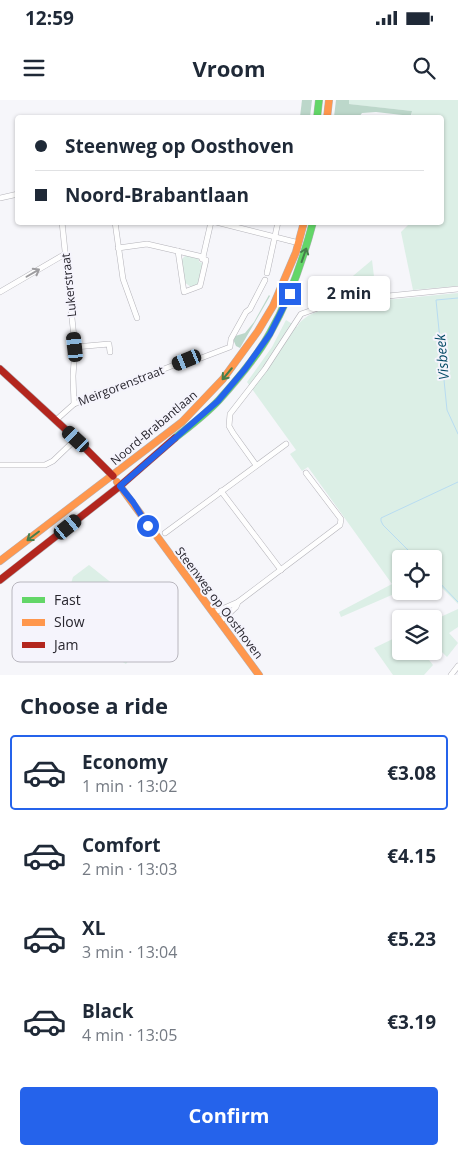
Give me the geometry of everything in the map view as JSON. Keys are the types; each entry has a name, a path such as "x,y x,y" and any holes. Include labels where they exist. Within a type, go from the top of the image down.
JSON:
{"main road":[{"path":"317,115 319,100"},
{"path":"327,115 329,100"},
{"name":"Noord-Brabantlaan","path":"0,561 182,422 206,399 247,350 280,293 303,225"},
{"name":"Noord-Brabantlaan","path":"0,580 120,486 218,401 245,369 270,334 290,294 306,250 312,225"},
{"name":"Steenweg op Oosthoven","path":"0,369 113,476 259,675"}],"street":[{"path":"0,198 15,195"},
{"name":"Lukerstraat","path":"62,225 75,347 74,404"},
{"path":"115,225 124,279 136,318"},
{"path":"203,257 210,225"},
{"path":"228,225 298,243"},
{"path":"267,273 278,225"},
{"path":"118,248 147,244 178,251 203,257 202,259 206,260 200,286 184,292 178,251"},
{"path":"0,292 66,254"},
{"name":"Meirgorenstraat","path":"56,420 74,404 187,360 188,363 230,346 231,339 265,280"},
{"path":"256,465 233,434 229,426 230,414 265,369 301,314 338,301 458,289"},
{"path":"75,347 110,342 110,352"},
{"path":"0,465 45,465 53,462 76,439"},
{"path":"165,533 286,444"},
{"path":"213,612 238,602 342,522 306,473"},
{"path":"221,491 281,570"},
{"path":"220,622 236,607 238,602"},
{"path":"450,675 458,666"}],"green space":[{"path":"302,100 312,100 310,115 300,115"},
{"path":"336,100 349,100 349,104 412,111 411,115 376,112 362,113 360,115 334,115"},
{"path":"349,100 458,100 458,286 413,290 401,232 408,225 444,225 444,115 412,115 412,111 348,104"},
{"path":"186,255 199,258 199,262 203,263 198,284 191,287 184,282 181,260"},
{"path":"372,260 376,293 333,297 335,291"},
{"path":"458,293 458,604 442,588 442,550 392,550 392,584 308,467 302,471 290,454 296,450 247,382 272,347 286,320 297,327 311,314 344,304"},
{"path":"269,295 240,348 236,346 232,337 245,333 254,322"},
{"path":"89,565 110,582 71,582 73,577"},
{"path":"392,584 392,595 341,617 339,612"},
{"path":"458,609 458,627 449,633 458,643 447,657 442,652 442,616"},
{"path":"392,639 392,660 429,660 433,665 424,675 393,675 374,648"}],"waterway":[{"name":"Visbeek","path":"458,298 436,300 447,410 458,434"},
{"name":"Visbeek","path":"408,550 383,525 381,518 458,482"},
{"name":"Visbeek","path":"442,585 458,602"}],"traffic: fast":[{"path":"317,115 319,100"},
{"path":"175,438 219,400 265,342 290,293 312,225"}],"traffic: slow":[{"path":"327,115 329,100"},
{"path":"0,561 182,422 223,379 258,331 273,306 296,252 303,225"},
{"path":"117,482 259,675"}],"traffic: jam":[{"path":"0,369 113,476"},
{"path":"0,580 120,486 175,438"}],"route":[{"path":"148,526 120,486 218,401 245,369 270,334 290,294"}]}
